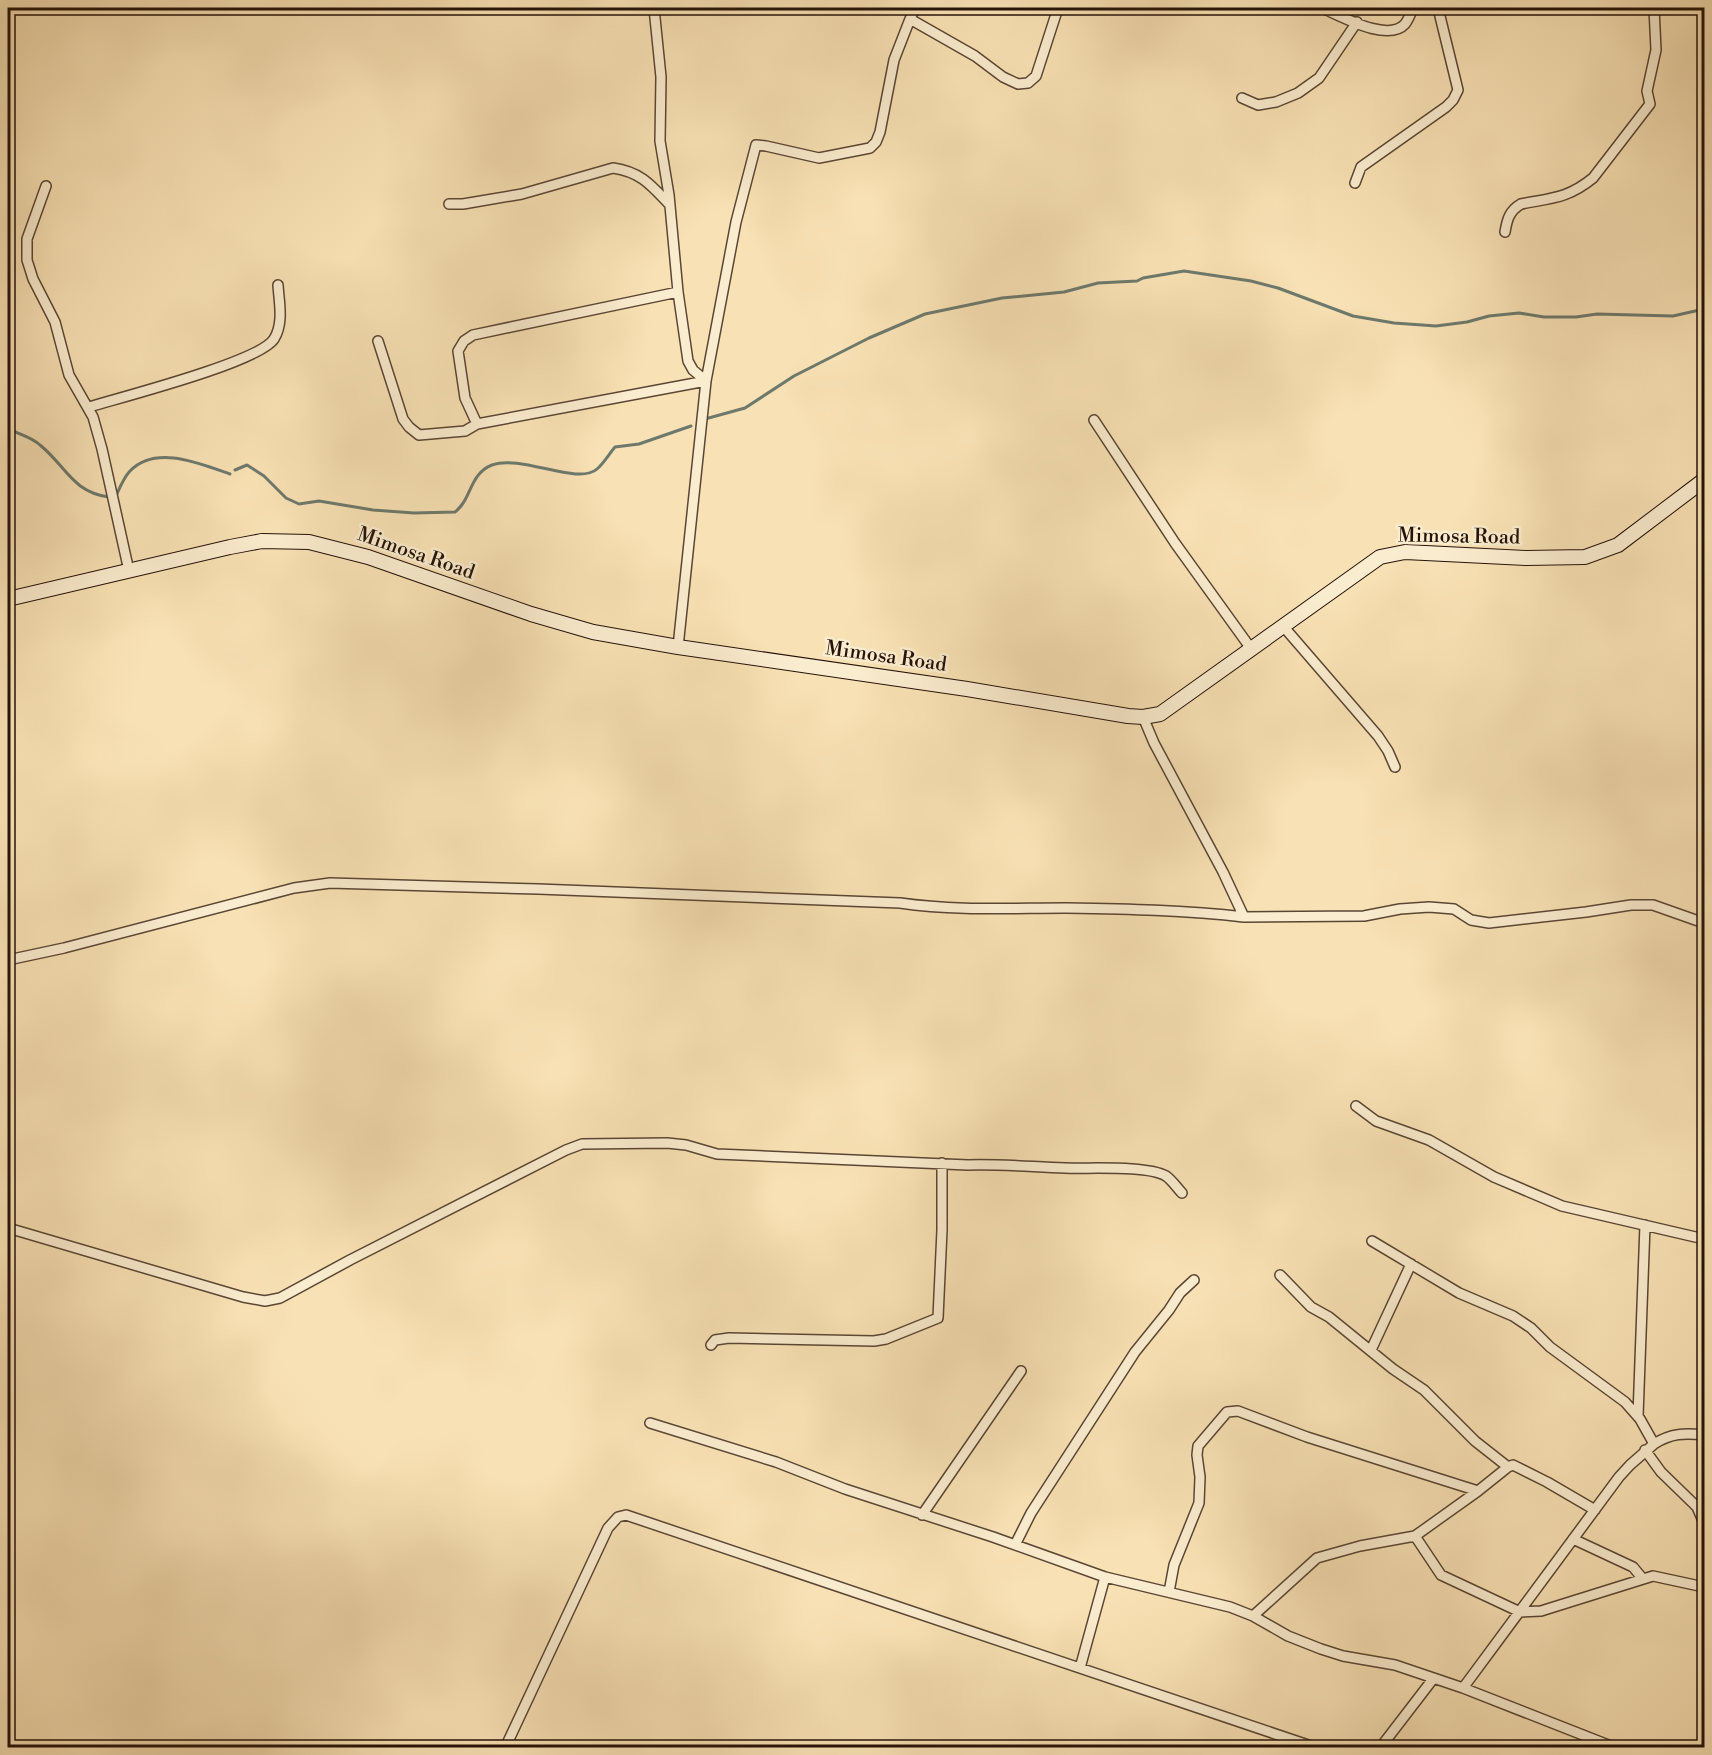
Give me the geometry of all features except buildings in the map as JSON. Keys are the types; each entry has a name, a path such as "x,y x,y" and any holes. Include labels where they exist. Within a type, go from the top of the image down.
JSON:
{"street":[{"path":"654,8 661,77 660,141 670,205 678,292 688,361 693,370 706,381"},
{"path":"678,647 706,381 736,222 756,146 766,146 819,158 870,148 876,142 880,132 894,60 915,8"},
{"path":"910,19 975,56 1003,77 1018,84 1028,83 1036,76 1058,8"},
{"path":"1322,8 1378,31 1392,31 1405,23 1413,8"},
{"path":"1355,183 1361,167 1446,107 1456,95 1458,90 1438,8"},
{"path":"1506,232 1508,216 1516,207 1557,198 1583,186 1593,178 1650,104 1647,91 1656,50 1654,8"},
{"path":"1242,98 1258,105 1276,102 1298,93 1319,78 1357,22"},
{"path":"449,204 463,204 522,194 613,168 639,175 649,182 670,205"},
{"path":"46,186 27,239 27,260 33,279 55,322 69,375 89,407 102,449 129,571"},
{"path":"89,407 224,366 265,348 273,340 279,324 278,285"},
{"path":"477,424 465,398 458,351 464,341 473,335 678,292"},
{"path":"378,341 403,419 418,435 465,430 477,424 706,381"},
{"path":"1094,420 1175,543 1252,650"},
{"name":"Mimosa Road","path":"8,599 262,541 309,542 368,557 562,625 678,647 967,688 1143,717 1160,714 1380,557 1405,552 1570,559 1602,552 1634,534 1704,480"},
{"path":"1283,626 1378,736 1395,767"},
{"path":"1143,717 1154,743 1223,872 1244,917"},
{"path":"8,960 64,948 294,888 330,883 900,903 929,907 1139,910 1244,917 1364,916 1400,909 1430,907 1454,909 1470,920 1489,923 1653,905 1704,923"},
{"path":"1356,1106 1376,1121 1429,1140 1475,1167 1562,1206 1704,1239"},
{"path":"8,1228 243,1297 272,1300 280,1298 566,1150 582,1144 667,1143 686,1145 717,1154 1135,1169 1151,1171 1167,1177 1182,1193"},
{"path":"711,1345 721,1338 881,1341 939,1318 942,1163"},
{"path":"1638,1416 1646,1225"},
{"path":"1372,1241 1459,1293 1523,1322 1550,1347 1625,1402 1638,1416 1654,1444"},
{"path":"1371,1350 1411,1264"},
{"path":"1280,1275 1307,1304 1329,1317 1393,1369 1424,1390 1475,1441 1508,1467"},
{"path":"1016,1545 1031,1513 1135,1352 1180,1293 1194,1280"},
{"path":"922,1515 1021,1371"},
{"path":"1169,1592 1174,1565 1199,1503 1198,1446 1227,1412 1238,1411 1307,1437 1478,1491"},
{"path":"650,1423 776,1462 845,1489 1105,1577 1230,1607 1253,1616 1288,1636 1321,1649 1343,1656 1395,1665 1463,1688 1616,1748"},
{"path":"1463,1688 1619,1478 1645,1450 1671,1435 1681,1433 1704,1435"},
{"path":"1645,1450 1661,1472 1697,1507 1704,1523"},
{"path":"1253,1616 1317,1558 1360,1546 1415,1536 1513,1465 1595,1510"},
{"path":"505,1748 608,1528 618,1517 626,1515 1317,1748"},
{"path":"1415,1536 1441,1575 1520,1612 1541,1611 1653,1576 1704,1587"},
{"path":"1574,1539 1633,1567 1643,1579"},
{"path":"1080,1668 1105,1577"},
{"path":"1380,1748 1432,1679"}],"waterway":[{"path":"705,419 745,408 794,376 869,338 925,314 1002,298 1064,292 1098,283 1137,281 1184,271 1251,281 1278,288 1353,316 1394,323 1436,326 1519,313 1544,317 1576,317 1597,314 1673,316 1704,309"},
{"path":"235,470 247,465 264,476 286,498 299,504 319,501 373,510 414,513 455,512 461,507 479,474 492,465 518,463 563,472 588,473 600,467 615,447 639,444 691,426"},
{"path":"8,428 36,442 86,490 109,497"},
{"path":"116,496 130,471 141,463 153,459 165,457 179,459 230,474"}]}
